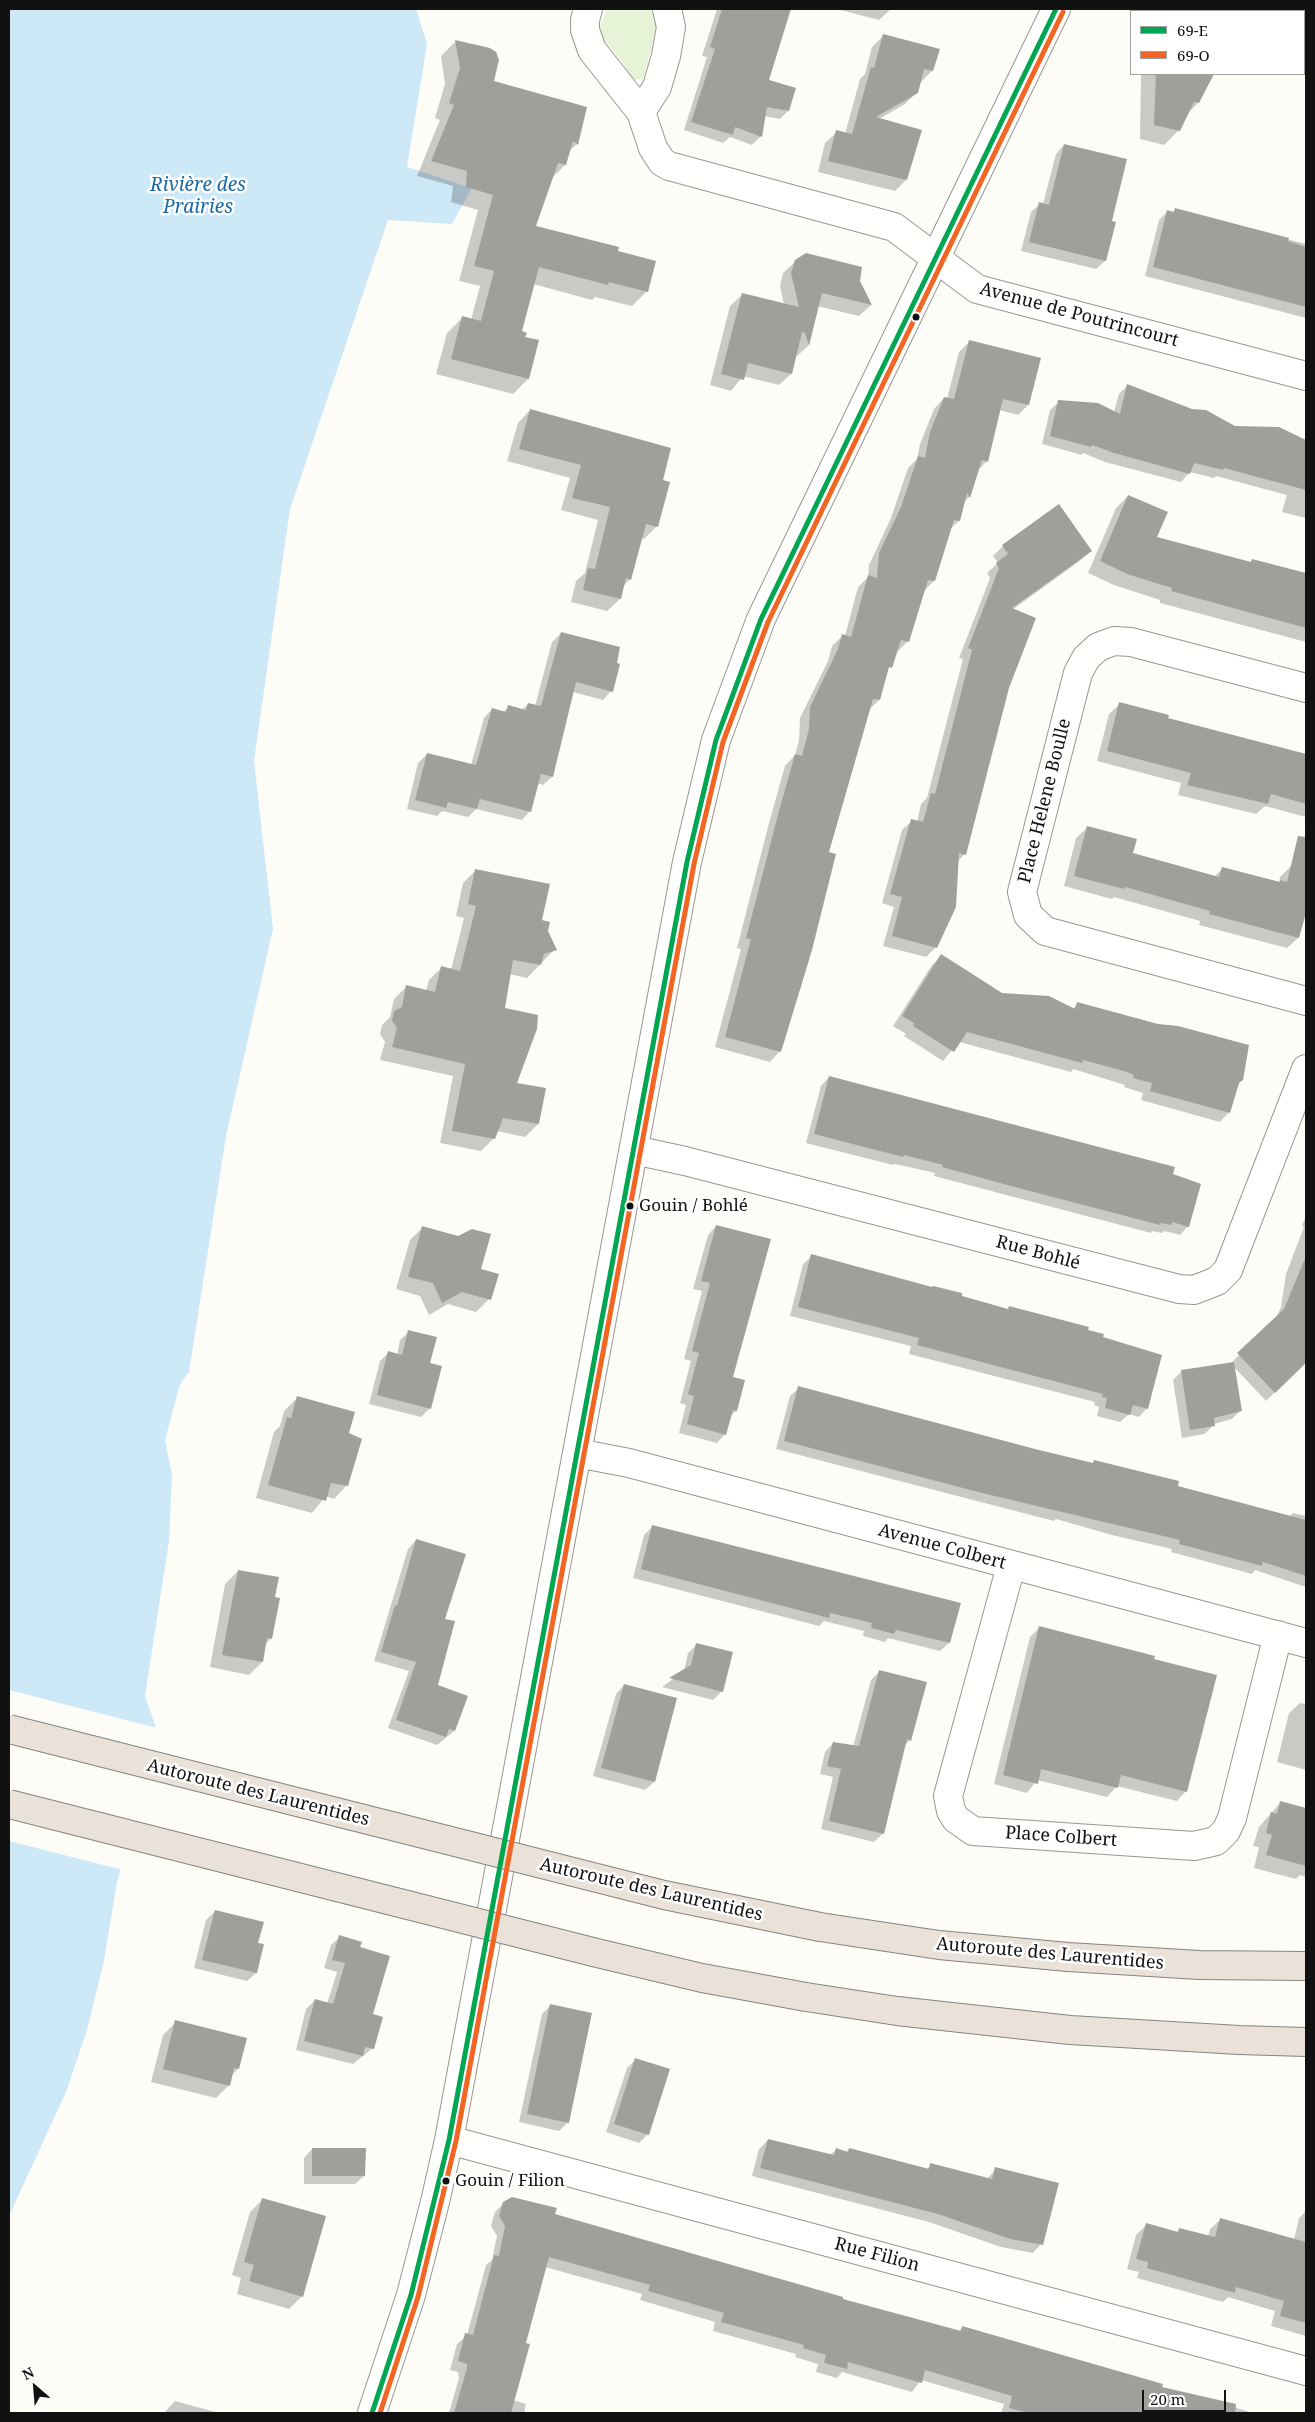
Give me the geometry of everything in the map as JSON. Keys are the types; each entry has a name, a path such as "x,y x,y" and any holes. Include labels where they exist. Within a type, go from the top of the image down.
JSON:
{"highway":[{"name":"Autoroute des Laurentides","path":"9,1730 636,1888 711,1906 820,1927 920,1942 1058,1957 1199,1965 1306,1966"},
{"path":"9,1804 702,1978 806,1997 906,2012 1070,2030 1306,2042"}],"street":[{"name":"Avenue de Poutrincourt","path":"588,9 585,30 592,50 641,112 653,148 662,162 669,166 894,227 977,289 1306,376"},
{"path":"641,112 656,87 666,56 671,27 667,9"},
{"path":"372,2413 410,2295 435,2202 449,2140 690,847 706,776 727,708 761,619 1056,9"},
{"name":"Place Helene Boulle","path":"1306,688 1130,642 1114,641 1098,647 1086,658 1078,673 1022,892 1028,915 1045,931 1306,1001"},
{"name":"Rue Bohlé","path":"634,1150 704,1166 1178,1289 1194,1290 1217,1281 1228,1270 1306,1069"},
{"name":"Avenue Colbert","path":"577,1453 629,1463 1011,1566 1306,1642"},
{"name":"Place Colbert","path":"1011,1566 948,1796 951,1811 956,1819 973,1831 1194,1846 1216,1841 1226,1831 1232,1818 1278,1635"},
{"name":"Rue Filion","path":"449,2140 1306,2371"}],"green space":[{"path":"607,9 649,9 653,14 656,22 656,31 643,79 633,80 622,61 601,36 600,26"}],"water":[{"name":"Rivière des Prairies","path":"9,9 416,9 427,44 407,167 472,188 452,224 388,220 290,509 254,761 273,929 226,1136 189,1372 180,1384 165,1440 172,1474 169,1541 145,1696 155,1725 136,1818 117,1882 104,1961 87,2030 66,2092 9,2216"}],"pier":[{"path":"9,1690 157,1728 138,1818 123,1870 9,1841"}],"building":[{"path":"722,9 791,9 769,80 796,88 789,111 767,107 762,137 735,127 733,135 691,122 715,49 710,47"},
{"path":"883,34 940,49 933,71 924,69 918,93 876,117 922,130 907,180 828,161 836,130 852,134 871,67 874,68"},
{"path":"455,40 490,48 496,52 499,60 494,81 587,107 578,145 573,141 566,165 558,163 536,226 619,247 618,251 656,261 648,292 609,282 608,285 539,267 522,331 527,333 525,337 539,340 529,379 451,359 462,316 481,321 494,271 474,266 493,195 466,187 467,171 431,161 454,105 449,103 460,68"},
{"path":"1156,75 1213,75 1199,103 1194,102 1180,131 1154,125"},
{"path":"1064,144 1127,159 1112,221 1116,222 1106,261 1029,242 1039,202 1049,205"},
{"path":"1175,208 1289,238 1288,241 1306,247 1306,307 1153,267 1167,210 1174,212"},
{"path":"806,253 862,267 860,281 872,305 822,293 809,346 805,333 802,332 792,374 748,363 744,380 721,374 742,293 799,307 791,273 795,260"},
{"path":"969,340 1041,358 1029,405 1003,399 988,462 982,460 970,498 967,493 960,521 954,520 935,581 928,580 909,642 901,640 892,668 889,667 880,700 873,699 829,852 836,854 812,950 781,1052 725,1037 751,939 746,938 779,811 795,754 802,756 809,729 810,707 838,649 842,634 851,637 868,575 877,578 879,553 901,507 918,456 925,458 930,432 944,397 954,399"},
{"path":"1127,384 1192,409 1206,410 1235,426 1279,427 1306,440 1306,490 1224,468 1223,470 1194,463 1190,474 1092,445 1091,447 1050,436 1058,400 1098,403 1120,414"},
{"path":"530,409 671,448 663,480 670,482 658,527 646,524 631,580 626,578 621,599 583,590 588,568 595,569 610,507 572,498 581,465 519,449"},
{"path":"1128,495 1168,512 1157,537 1251,562 1252,559 1306,573 1306,628 1171,591 1172,588 1127,574 1100,561"},
{"path":"1059,504 1092,551 1012,608 1036,618 1009,688 966,855 959,853 956,907 937,948 892,936 902,897 890,894 911,819 923,822 931,793 935,794 972,650 968,648 999,568 996,563 1008,554 1002,545"},
{"path":"561,632 620,647 617,663 620,664 613,692 576,682 553,777 541,774 531,812 480,799 477,809 448,802 446,808 415,800 427,753 476,765 492,708 506,712 508,705 526,710 528,703 541,706"},
{"path":"1119,702 1169,715 1168,718 1306,754 1306,804 1271,794 1268,804 1187,785 1191,773 1107,751"},
{"path":"1087,826 1137,839 1133,853 1219,877 1222,867 1280,882 1280,880 1287,882 1298,836 1306,837 1306,913 1299,938 1209,914 1210,911 1125,887 1124,889 1074,876"},
{"path":"475,869 550,884 542,920 550,922 548,931 557,950 544,954 541,965 513,960 505,1008 538,1015 537,1029 517,1083 546,1088 539,1124 503,1118 495,1139 452,1131 465,1064 392,1047 397,1028 392,1021 394,1011 402,1007 406,985 435,992 441,966 460,971 476,906 468,904"},
{"path":"941,954 1002,993 1049,996 1075,1009 1077,1002 1158,1024 1178,1026 1249,1045 1243,1080 1239,1083 1230,1113 1150,1091 1152,1083 1133,1078 1134,1075 1124,1071 1083,1060 1082,1063 967,1032 954,1052 913,1026 914,1023 902,1016"},
{"path":"829,1076 1175,1167 1173,1174 1201,1184 1189,1227 1172,1222 1172,1225 1161,1223 1160,1225 942,1167 943,1165 904,1155 903,1157 814,1134"},
{"path":"716,1225 771,1239 733,1377 745,1380 737,1411 733,1410 726,1435 687,1424 694,1396 688,1394 699,1353 692,1351 710,1283 701,1281"},
{"path":"422,1226 458,1236 472,1229 491,1234 481,1269 499,1274 491,1300 462,1292 442,1303 433,1283 408,1277"},
{"path":"811,1254 932,1287 962,1293 962,1296 1008,1309 1009,1306 1089,1327 1088,1330 1104,1334 1103,1337 1162,1355 1148,1409 1133,1405 1130,1415 1105,1408 1107,1398 1102,1397 1103,1394 917,1345 919,1338 798,1307"},
{"path":"1306,1256 1306,1363 1275,1393 1237,1353 1284,1309"},
{"path":"408,1330 437,1337 430,1363 442,1366 431,1409 377,1395 388,1351 402,1355"},
{"path":"1234,1362 1242,1411 1214,1418 1215,1426 1190,1430 1181,1370"},
{"path":"798,1386 1035,1449 1093,1463 1094,1460 1179,1481 1178,1486 1306,1520 1306,1576 1263,1562 1262,1566 1179,1544 1180,1540 982,1493 784,1441"},
{"path":"297,1396 355,1412 349,1433 362,1439 348,1486 331,1483 326,1501 268,1485 287,1417 291,1418"},
{"path":"652,1525 961,1603 950,1643 896,1630 894,1634 871,1628 872,1623 830,1613 829,1618 641,1569"},
{"path":"416,1539 466,1554 445,1619 455,1621 438,1685 468,1696 455,1731 449,1729 446,1737 396,1720 416,1662 381,1652 395,1605 397,1606"},
{"path":"238,1570 279,1577 275,1597 280,1598 272,1639 267,1638 263,1662 222,1655"},
{"path":"1039,1626 1155,1656 1154,1659 1217,1675 1187,1792 1121,1775 1118,1788 1041,1769 1038,1784 1003,1775"},
{"path":"696,1643 733,1652 723,1692 669,1678 691,1665"},
{"path":"879,1670 927,1682 911,1741 907,1739 884,1834 829,1821 841,1769 827,1766 833,1742 859,1746"},
{"path":"624,1684 677,1698 655,1782 601,1768"},
{"path":"1280,1801 1306,1808 1306,1866 1266,1855 1272,1835 1266,1833 1271,1812 1277,1814"},
{"path":"215,1910 264,1922 258,1943 264,1944 257,1973 202,1960"},
{"path":"339,1935 362,1942 360,1947 390,1956 373,2014 383,2017 374,2049 365,2047 363,2056 304,2041 315,1999 333,2004 345,1963 332,1960"},
{"path":"550,2004 592,2013 569,2123 527,2114"},
{"path":"175,2020 247,2038 239,2069 234,2068 230,2086 163,2069"},
{"path":"635,2058 670,2069 649,2135 614,2124"},
{"path":"768,2139 834,2155 836,2148 848,2152 849,2148 929,2169 930,2163 992,2179 995,2167 1059,2183 1043,2245 1010,2239 938,2214 760,2168"},
{"path":"312,2148 366,2148 365,2176 312,2176"},
{"path":"512,2197 557,2208 555,2214 843,2297 843,2299 961,2331 962,2326 1163,2384 1162,2387 1236,2404 1235,2413 1028,2413 1009,2408 1012,2396 925,2370 922,2383 848,2362 847,2369 824,2363 826,2355 803,2348 804,2345 721,2322 724,2313 648,2291 650,2285 549,2257 526,2343 530,2344 511,2413 454,2413 467,2368 467,2364 458,2361 465,2333 473,2335 494,2255 499,2256 505,2226 499,2216 503,2202"},
{"path":"262,2198 326,2216 303,2297 249,2281 254,2265 244,2262"},
{"path":"1220,2218 1306,2242 1306,2323 1280,2316 1284,2301 1236,2287 1235,2293 1147,2268 1148,2262 1136,2259 1146,2223 1178,2232 1179,2228 1215,2237"}],"transit line":[{"name":"69-E","path":"372,2413 411,2295 449,2140 687,862 716,740 761,619 1056,9"},
{"name":"69-O","path":"380,2413 418,2297 456,2141 694,864 723,742 768,622 1063,12"}],"place":[{"name":"Gouin / Bohlé","path":"630,1206"},
{"name":"Gouin / Filion","path":"446,2181"}]}
